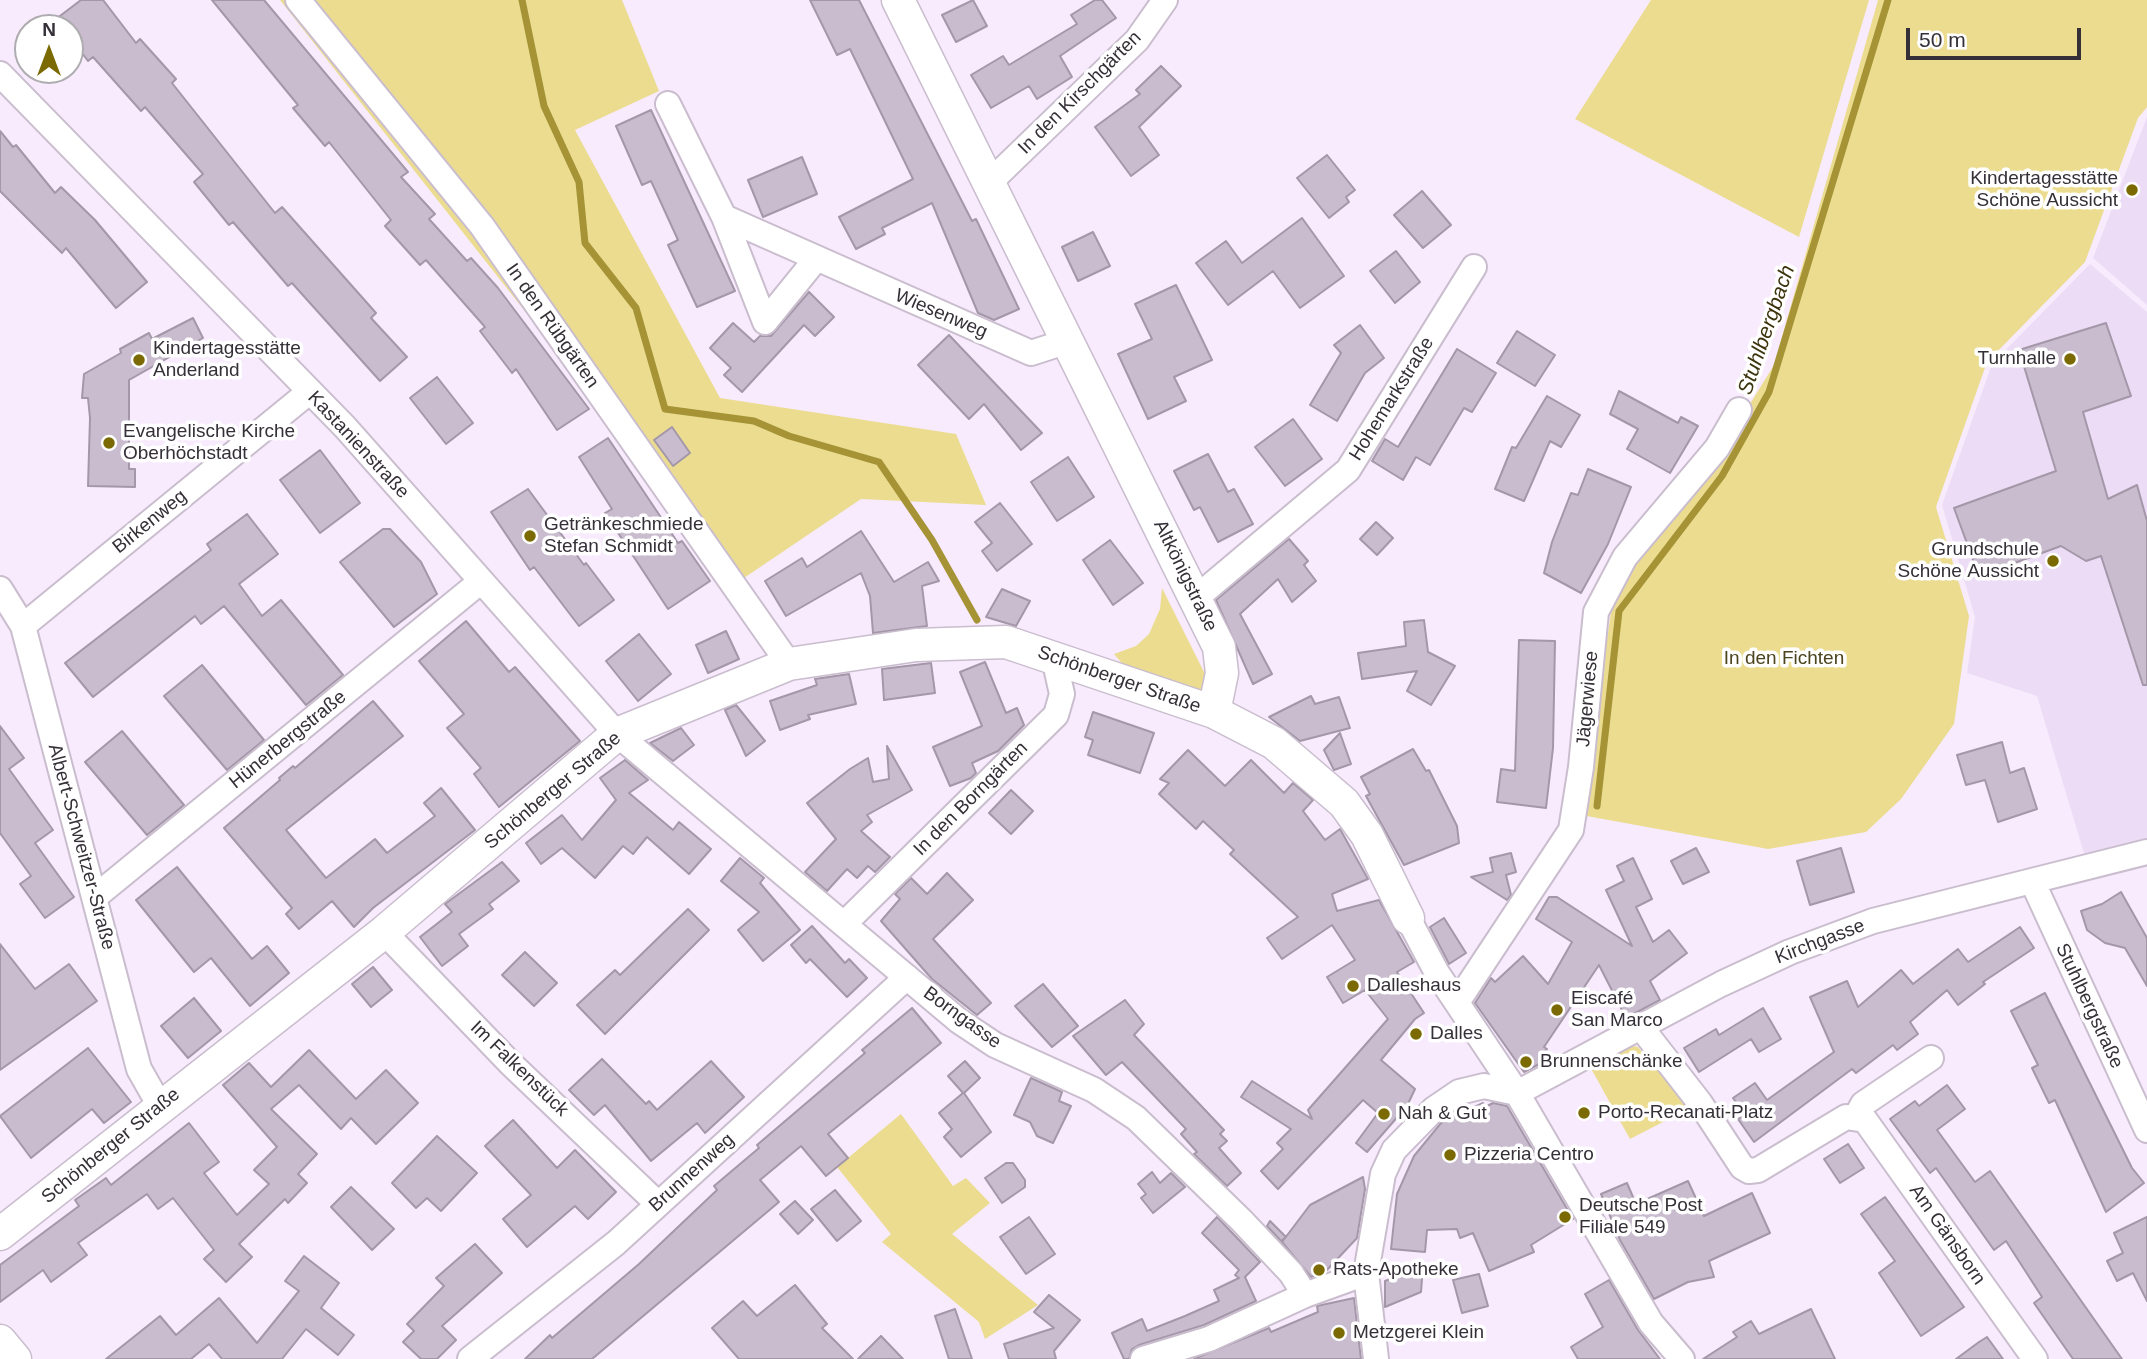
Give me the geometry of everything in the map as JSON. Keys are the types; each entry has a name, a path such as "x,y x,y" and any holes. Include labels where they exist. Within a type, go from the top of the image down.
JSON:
{"street":[{"name":"In den Rübgärten","path":"298,0 482,226 789,664"},
{"name":"Altkönigstraße","path":"898,0 1219,647 1222,673 1214,712"},
{"name":"In den Kirschgärten","path":"990,181 1137,40 1165,0"},
{"name":"Kastanienstraße","path":"0,74 345,427 617,734"},
{"path":"668,104 724,217 765,322 816,259"},
{"name":"Wiesenweg","path":"724,217 1031,352 1068,341"},
{"name":"Hohemarkstraße","path":"1196,598 1348,470 1474,267"},
{"name":"Birkenweg","path":"23,626 309,392"},
{"name":"Jägerwiese","path":"1458,1001 1571,831 1581,767 1596,612 1625,556 1717,448 1739,410"},
{"name":"Hünerbergstraße","path":"95,897 480,582"},
{"name":"Albert-Schweitzer-Straße","path":"0,589 23,626 139,1069 160,1106"},
{"name":"Schönberger Straße","path":"0,1234 384,932 617,734 789,664 916,645 1006,642 1214,712"},
{"name":"In den Borngärten","path":"844,925 1056,715 1062,694 1054,658"},
{"path":"1214,712 1273,743 1344,803 1367,835 1437,974 1458,1001 1517,1093 1651,1323 1682,1359"},
{"name":"Borngasse","path":"617,734 959,1021 995,1045 1094,1090 1136,1118 1242,1221 1291,1273 1305,1295"},
{"name":"Kirchgasse","path":"1517,1093 1721,984 1790,953 1873,921 2033,883 2147,852"},
{"name":"Stuhlbergstraße","path":"2033,883 2147,1130"},
{"name":"Im Falkenstück","path":"384,932 510,1063 658,1204"},
{"name":"Brunnenweg","path":"470,1359 616,1243 907,977"},
{"path":"1640,1026 1700,1103 1742,1167 1749,1171 1758,1170 1846,1117 1856,1117 1863,1104 1931,1058"},
{"path":"1376,1359 1366,1273 1383,1174 1394,1150 1434,1110 1459,1092 1484,1086 1517,1093"},
{"name":"Am Gänsborn","path":"1856,1117 1865,1120 2035,1359"},
{"path":"1143,1359 1209,1339 1305,1295 1366,1273"},
{"path":"0,1341 15,1359"}],"shaded area":[{"name":"Kindertagesstätte Schöne Aussicht","path":"2147,117 2147,305 2093,258"},
{"name":"Grundschule Schöne Aussicht","path":"2090,264 2147,312 2147,843 2086,860 2037,696 1967,673 1975,617 1942,505 1992,364"}],"green space":[{"path":"280,0 622,0 659,91 575,130 720,398 956,434 986,505 861,499 738,582"},
{"path":"1651,0 1869,0 1799,237 1575,119"},
{"name":"In den Fichten","path":"1878,0 2147,0 2147,107 2138,118 2085,262 1987,362 1936,507 1969,616 1954,724 1901,799 1866,832 1768,849 1581,815 1614,592 1722,449 1774,365"},
{"path":"1162,588 1209,682 1200,692 1126,668 1114,654 1136,646 1149,634 1160,609"},
{"path":"1628,1045 1638,1047 1690,1108 1630,1139 1588,1063"},
{"path":"901,1114 953,1186 966,1178 990,1203 952,1234 1038,1305 985,1339 979,1322 882,1242 891,1234 837,1167"}],"building":[{"path":"81,0 103,0 136,43 140,39 176,79 172,83 275,213 282,207 376,313 371,318 407,357 380,381 292,283 288,286 233,222 229,225 194,182 203,174 145,107 141,111 93,57 88,61 84,56 84,14 63,14"},
{"path":"212,0 264,0 408,172 401,177 435,214 429,219 467,261 471,258 498,288 589,409 557,430 516,369 512,373 480,331 485,327 426,260 420,265 385,226 391,220 329,142 325,146 293,108 298,105"},
{"path":"810,0 859,0 972,221 976,219 1019,309 994,320 978,313 932,203 882,228 885,234 856,249 839,217 913,179 850,49 837,55"},
{"path":"973,0 987,26 956,42 942,15"},
{"path":"1095,0 1102,0 1116,18 1060,56 1072,77 1037,99 1029,86 991,108 971,75 1003,56 1009,65 1077,24 1071,15"},
{"path":"1161,66 1181,86 1139,127 1159,155 1131,176 1095,127 1140,94 1136,90"},
{"path":"651,110 735,291 697,307 668,245 678,240 651,181 642,185 616,126"},
{"path":"0,131 13,147 16,145 55,193 61,187 95,220 147,282 116,308 66,248 62,253 0,191"},
{"path":"1327,155 1355,190 1346,197 1349,202 1329,218 1297,178"},
{"path":"802,157 817,194 763,217 748,180"},
{"path":"1422,191 1451,225 1423,248 1394,215"},
{"path":"1302,218 1344,276 1300,308 1273,271 1228,305 1196,263 1226,241 1242,263"},
{"path":"1093,232 1110,266 1078,281 1062,247"},
{"path":"1396,251 1420,282 1395,303 1370,271"},
{"path":"1176,285 1212,360 1174,377 1186,401 1148,419 1118,354 1152,339 1135,304"},
{"path":"809,292 834,317 815,336 804,325 742,392 724,375 731,368 710,348 733,323 754,342 760,336 771,336"},
{"path":"193,318 203,338 129,380 129,469 135,469 135,487 88,486 90,418 88,398 82,398 84,374 149,333 152,339"},
{"path":"2106,323 2131,396 2083,412 2108,499 2137,485 2147,521 2147,685 2143,685 2101,556 2086,561 2061,546 1979,576 1954,508 2056,471 2019,350"},
{"path":"1360,325 1384,358 1365,373 1337,421 1310,405 1341,353 1334,345"},
{"path":"1517,331 1555,355 1535,386 1497,363"},
{"path":"949,335 1042,433 1021,450 984,404 969,419 918,365"},
{"path":"1457,349 1496,373 1472,412 1464,408 1430,465 1416,457 1403,480 1372,461 1385,439 1398,447"},
{"path":"437,377 473,423 446,444 410,398"},
{"path":"1619,391 1678,423 1681,417 1698,426 1670,473 1627,449 1638,429 1610,414"},
{"path":"1547,396 1580,415 1561,447 1550,441 1524,501 1495,489 1512,447 1516,448"},
{"path":"1293,419 1322,459 1285,486 1255,447"},
{"path":"672,427 690,453 673,466 654,440"},
{"path":"608,438 678,543 682,541 710,581 668,609 605,513 612,509 579,457"},
{"path":"320,450 360,503 320,533 280,480"},
{"path":"1208,454 1228,492 1234,489 1253,524 1218,542 1200,507 1194,510 1174,471"},
{"path":"1068,457 1094,497 1057,521 1031,482"},
{"path":"1588,469 1631,487 1608,544 1581,593 1544,573 1552,542 1571,493 1578,495"},
{"path":"528,489 584,565 586,563 614,600 579,626 534,567 530,570 491,512"},
{"path":"1000,503 1032,544 997,571 982,551 992,543 975,522"},
{"path":"247,514 278,554 239,584 262,616 281,600 343,675 306,705 224,606 201,624 195,616 93,697 65,663 211,550 207,544"},
{"path":"1376,522 1393,538 1377,555 1360,539"},
{"path":"383,529 390,529 421,562 437,594 394,627 340,562"},
{"path":"861,531 894,582 928,562 939,581 922,586 927,626 873,633 870,596 861,573 786,616 765,581 802,558 807,567"},
{"path":"1289,539 1308,561 1304,565 1316,581 1292,602 1278,579 1240,614 1272,674 1253,684 1216,600"},
{"path":"1110,540 1143,583 1113,605 1083,560"},
{"path":"1002,589 1030,601 1016,626 986,617"},
{"path":"1424,620 1428,652 1455,666 1431,705 1407,691 1417,671 1362,679 1358,653 1406,646 1404,622"},
{"path":"466,621 509,672 515,667 580,741 499,807 474,774 481,768 447,728 464,714 419,661"},
{"path":"726,631 739,659 708,673 696,645"},
{"path":"639,634 671,674 638,701 606,661"},
{"path":"1519,640 1555,641 1553,748 1546,808 1497,802 1501,769 1515,771"},
{"path":"985,662 1006,713 1017,708 1024,725 998,751 972,763 976,773 971,778 950,786 933,747 982,726 960,672"},
{"path":"931,663 935,693 884,700 882,669"},
{"path":"202,665 264,740 227,770 164,696"},
{"path":"849,674 856,704 808,715 810,719 780,730 770,701 817,685 815,679"},
{"path":"1311,696 1315,704 1339,697 1350,728 1300,741 1269,717"},
{"path":"373,701 403,736 286,830 326,878 375,839 387,853 435,816 424,803 441,788 475,830 373,908 354,927 332,901 299,929 286,914 292,908 224,828 293,766 295,768"},
{"path":"736,705 765,741 746,756 725,710"},
{"path":"1093,712 1154,733 1140,773 1088,755 1093,740 1085,737"},
{"path":"0,726 24,758 9,769 53,830 35,843 74,897 45,918 20,884 31,876 0,833"},
{"path":"681,728 694,745 673,761 650,743"},
{"path":"122,731 184,805 147,835 85,762"},
{"path":"1340,733 1351,764 1334,770 1324,750"},
{"path":"2002,742 2010,773 2024,768 2037,809 1998,822 1985,780 1966,785 1957,755"},
{"path":"887,746 912,790 867,815 872,822 861,831 890,857 875,872 868,866 857,878 847,869 827,891 805,872 836,839 807,803 868,758 873,782 889,779"},
{"path":"1413,749 1426,771 1429,770 1457,826 1459,843 1404,865 1366,796 1370,794 1361,777"},
{"path":"1188,750 1225,786 1251,760 1284,793 1293,783 1313,800 1303,811 1325,840 1340,829 1368,879 1332,894 1337,911 1379,900 1414,962 1397,972 1424,1013 1415,1019 1381,1060 1415,1089 1407,1106 1367,1152 1356,1143 1378,1113 1363,1100 1278,1189 1261,1171 1283,1149 1277,1143 1291,1129 1241,1097 1252,1081 1312,1119 1308,1110 1388,1019 1365,990 1343,1003 1327,977 1355,960 1332,925 1282,959 1267,938 1298,917 1230,854 1234,850 1203,821 1196,829 1159,794 1169,783 1160,779"},
{"path":"625,760 648,780 629,793 673,830 679,822 711,849 689,874 647,837 633,854 623,846 595,878 562,848 541,864 526,843 562,815 582,840 616,800 600,778"},
{"path":"1011,790 1033,811 1011,834 989,813"},
{"path":"1696,848 1709,872 1683,884 1671,861"},
{"path":"1841,848 1854,892 1810,905 1797,861"},
{"path":"1511,853 1516,872 1506,875 1511,895 1507,900 1471,877 1493,872 1490,858"},
{"path":"740,858 764,878 760,883 800,930 763,961 738,930 759,912 721,881"},
{"path":"1633,858 1652,899 1636,907 1653,942 1669,930 1687,953 1650,981 1660,1000 1626,1018 1599,965 1544,1047 1547,1049 1542,1055 1547,1060 1524,1072 1475,1003 1491,978 1495,982 1523,956 1548,984 1572,942 1536,919 1549,897 1557,897 1632,946 1606,890 1624,881 1617,866"},
{"path":"502,862 519,881 489,904 493,909 459,934 468,946 442,966 420,937 452,912 445,904"},
{"path":"177,867 252,959 267,946 289,973 250,1006 211,958 194,972 136,900"},
{"path":"947,873 973,900 933,939 991,1003 977,1015 932,979 881,921 900,899 895,894 911,878 927,894"},
{"path":"2121,892 2147,938 2147,986 2125,948 2105,943 2087,930 2081,911 2102,904"},
{"path":"688,909 709,930 605,1034 577,1005 615,970 620,975"},
{"path":"1444,918 1466,953 1449,964 1430,927"},
{"path":"812,926 845,963 849,959 867,978 847,997 810,959 806,963 791,945"},
{"path":"2020,927 2034,948 1983,982 1985,984 1958,1005 1947,990 1910,1022 1918,1034 1897,1050 1893,1045 1856,1073 1852,1069 1754,1142 1738,1119 1745,1115 1733,1098 1755,1083 1767,1100 1834,1052 1810,997 1847,981 1858,1007 1901,970 1913,984 1958,949 1968,962"},
{"path":"0,944 35,989 69,964 97,1001 0,1070"},
{"path":"525,952 557,983 534,1006 502,975"},
{"path":"373,967 392,990 371,1007 352,984"},
{"path":"1043,984 1078,1026 1052,1047 1015,1006"},
{"path":"2045,993 2132,1168 2144,1183 2106,1212 2055,1100 2049,1103 2032,1068 2038,1065 2011,1011"},
{"path":"194,998 221,1031 188,1058 161,1026"},
{"path":"1125,1000 1144,1024 1134,1035 1224,1130 1220,1134 1227,1141 1219,1148 1241,1173 1227,1186 1194,1154 1197,1152 1181,1134 1186,1129 1122,1062 1106,1075 1073,1036"},
{"path":"912,1008 941,1043 828,1134 848,1158 826,1176 801,1146 760,1180 779,1202 592,1359 525,1359 550,1335 552,1338 639,1264 717,1190 714,1186 759,1148 757,1145 865,1053 862,1050"},
{"path":"1763,1008 1781,1039 1759,1052 1751,1039 1699,1072 1684,1048 1716,1029 1719,1035"},
{"path":"88,1048 131,1102 104,1123 92,1109 31,1158 0,1116"},
{"path":"309,1050 356,1099 386,1070 418,1103 376,1144 351,1118 341,1129 299,1085 271,1109 317,1154 298,1174 307,1183 288,1203 285,1199 239,1244 252,1257 226,1282 204,1259 214,1250 173,1198 158,1209 147,1194 78,1243 87,1255 51,1282 43,1270 0,1302 0,1265 79,1206 75,1200 106,1178 111,1185 189,1123 219,1162 204,1173 237,1215 269,1184 254,1170 277,1147 223,1085 249,1063 271,1087"},
{"path":"602,1059 646,1104 649,1101 657,1110 711,1061 744,1097 705,1133 697,1123 651,1161 605,1105 594,1115 569,1090"},
{"path":"965,1061 980,1078 964,1093 991,1132 961,1157 944,1137 952,1129 939,1113 963,1093 948,1076"},
{"path":"1031,1078 1062,1092 1059,1101 1071,1106 1053,1143 1037,1136 1030,1122 1014,1115"},
{"path":"1947,1085 1965,1109 1937,1130 1975,1182 1990,1171 2122,1359 2073,1359 2034,1303 2042,1297 2006,1241 1994,1250 1936,1168 1930,1173 1890,1119 1915,1101 1919,1106"},
{"path":"1483,1103 1485,1107 1493,1103 1507,1106 1573,1219 1531,1245 1534,1252 1489,1271 1473,1233 1460,1238 1457,1229 1427,1230 1425,1252 1391,1249 1397,1194 1414,1156 1441,1123"},
{"path":"513,1120 557,1168 575,1150 616,1192 588,1219 575,1206 527,1247 503,1219 531,1195 485,1146"},
{"path":"437,1136 477,1173 441,1211 427,1198 416,1208 392,1183"},
{"path":"1848,1144 1864,1168 1840,1183 1824,1159"},
{"path":"1006,1163 1013,1163 1025,1180 1025,1187 1002,1203 985,1178"},
{"path":"1152,1172 1160,1183 1171,1173 1185,1187 1153,1213 1141,1198 1146,1194 1138,1184"},
{"path":"1363,1177 1365,1189 1357,1238 1326,1271 1311,1277 1282,1242 1310,1205"},
{"path":"1688,1181 1704,1216 1752,1193 1770,1233 1709,1261 1714,1277 1688,1282 1654,1299 1620,1240 1601,1194 1627,1183 1636,1204"},
{"path":"351,1187 394,1229 372,1250 331,1207"},
{"path":"835,1190 861,1221 837,1241 811,1209"},
{"path":"1885,1197 1964,1307 1921,1336 1879,1273 1895,1261 1861,1214"},
{"path":"795,1201 813,1220 798,1234 780,1214"},
{"path":"1029,1217 1055,1254 1026,1274 1000,1237"},
{"path":"1217,1217 1260,1262 1245,1277 1256,1301 1204,1325 1139,1345 1132,1349 1129,1359 1124,1359 1112,1333 1142,1319 1147,1331 1185,1316 1219,1301 1214,1290 1239,1278 1235,1275 1239,1270 1202,1233"},
{"path":"2147,1217 2147,1301 2133,1273 2117,1281 2107,1261 2123,1253 2114,1233"},
{"path":"1270,1221 1286,1237 1281,1241 1267,1226"},
{"path":"475,1244 502,1273 442,1326 456,1340 437,1359 421,1359 403,1342 414,1331 407,1324 444,1286 436,1278"},
{"path":"304,1256 339,1283 321,1308 354,1335 338,1355 306,1329 282,1359 222,1359 209,1344 191,1359 106,1359 160,1316 176,1335 219,1298 257,1343 299,1291 285,1281"},
{"path":"1423,1266 1421,1292 1385,1307 1385,1281"},
{"path":"1479,1274 1488,1306 1462,1313 1453,1280"},
{"path":"1609,1280 1638,1330 1660,1359 1578,1359 1571,1347 1603,1327 1585,1294"},
{"path":"795,1285 827,1324 822,1328 853,1359 739,1359 712,1328 743,1301 757,1316"},
{"path":"1049,1295 1080,1320 1054,1351 1056,1359 1009,1359 1004,1344 1054,1328 1034,1312"},
{"path":"1354,1298 1361,1359 1194,1359 1269,1328 1271,1332 1318,1312 1317,1306"},
{"path":"955,1309 972,1359 949,1359 935,1316"},
{"path":"1811,1309 1835,1359 1703,1359 1737,1337 1733,1332 1751,1321 1759,1334"},
{"path":"881,1336 903,1359 858,1359"},
{"path":"1987,1337 2003,1359 1956,1359 1979,1342"}],"waterway":[{"path":"522,0 544,106 579,182 585,243 636,308 665,409 754,421 789,436 879,462 932,540 977,620"},
{"name":"Stuhlbergbach","path":"1597,806 1619,611 1722,476 1769,392 1888,0"}],"place":[{"name":"Kindertagesstätte Schöne Aussicht","path":"2132,190"},
{"name":"Turnhalle","path":"2070,359"},
{"name":"Kindertagesstätte Anderland","path":"139,360"},
{"name":"Evangelische Kirche Oberhöchstadt","path":"109,443"},
{"name":"Getränkeschmiede Stefan Schmidt","path":"530,536"},
{"name":"Grundschule Schöne Aussicht","path":"2053,561"},
{"name":"Dalleshaus","path":"1353,986"},
{"name":"Eiscafé San Marco","path":"1557,1010"},
{"name":"Dalles","path":"1416,1034"},
{"name":"Brunnenschänke","path":"1526,1062"},
{"name":"Porto-Recanati-Platz","path":"1584,1113"},
{"name":"Nah & Gut","path":"1384,1114"},
{"name":"Pizzeria Centro","path":"1450,1155"},
{"name":"Deutsche Post Filiale 549","path":"1565,1217"},
{"name":"Rats-Apotheke","path":"1319,1270"},
{"name":"Metzgerei Klein","path":"1339,1333"}]}
